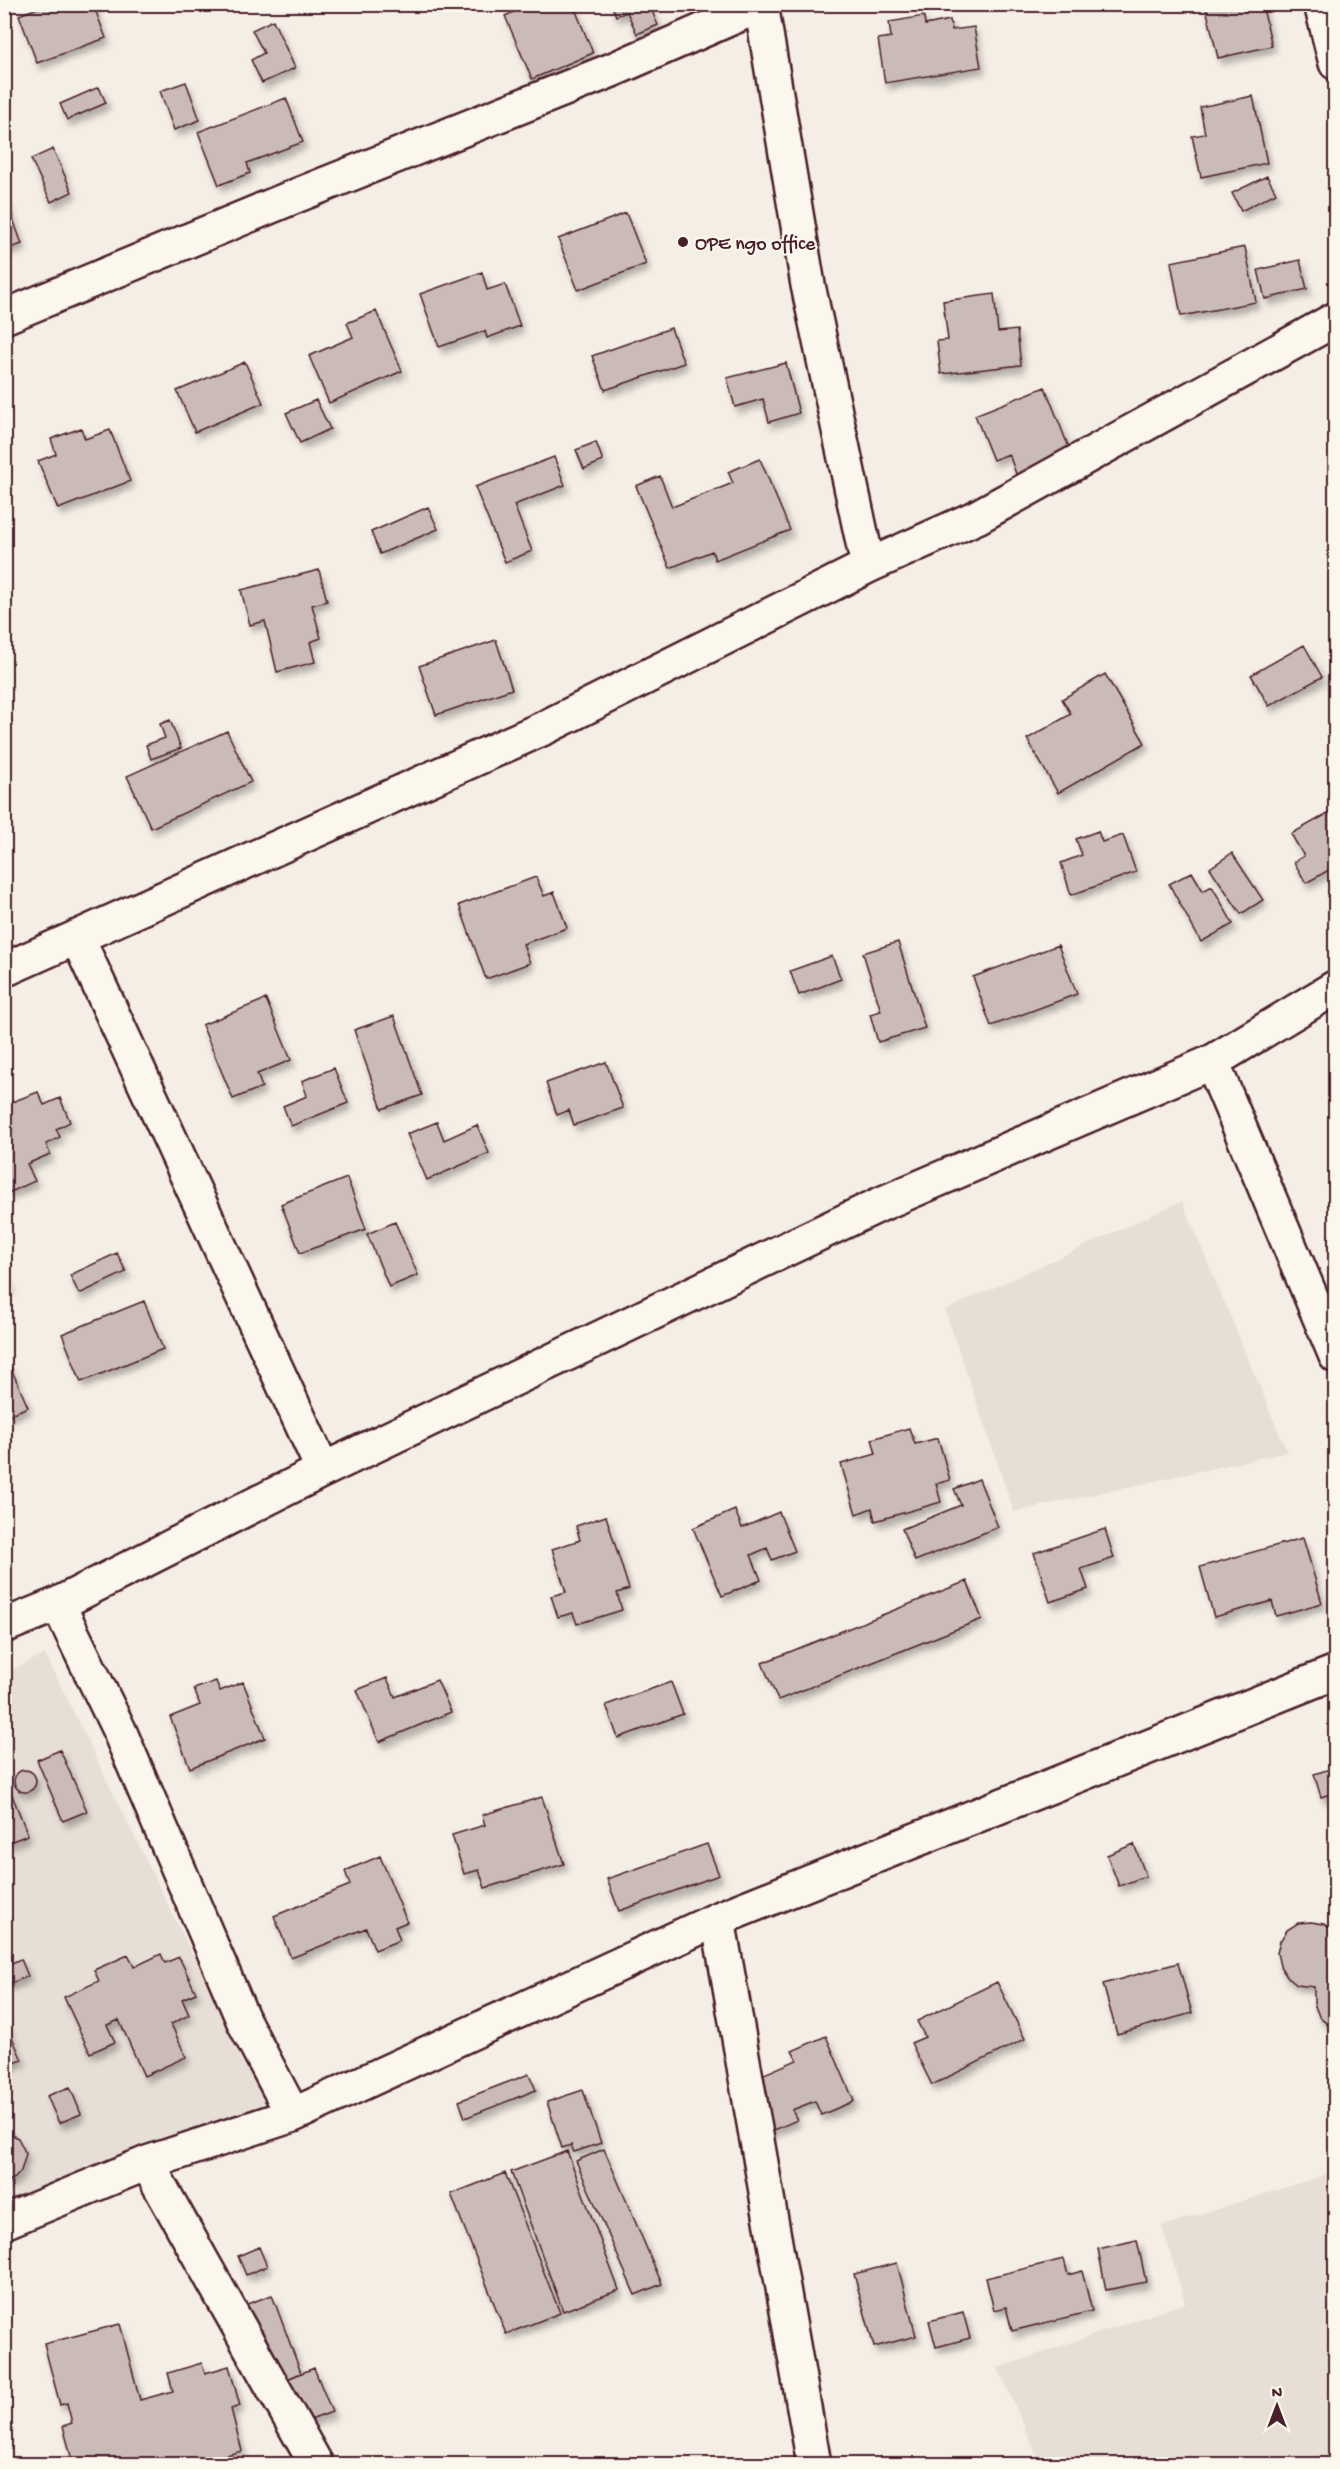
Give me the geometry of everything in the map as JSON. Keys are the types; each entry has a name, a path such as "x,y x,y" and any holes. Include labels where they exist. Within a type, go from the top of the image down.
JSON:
{"street":[{"path":"1321,4 1335,63"},
{"path":"4,317 298,195 612,70 761,5 808,285 868,566"},
{"path":"4,970 544,728 868,566 977,517 1335,319"},
{"path":"77,937 323,1470"},
{"path":"4,1626 58,1604 323,1470 881,1204 1212,1062 1335,987"},
{"path":"1212,1062 1335,1356"},
{"path":"58,1604 119,1730 244,2022 293,2115"},
{"path":"4,2222 147,2163 293,2115 718,1919 1335,1672"},
{"path":"718,1919 814,2464"},
{"path":"147,2163 316,2464"}],"shaded area":[{"path":"1182,1201 1287,1452 1014,1512 945,1310"},
{"path":"45,1654 268,2108 5,2203 5,1673"},
{"path":"1335,2172 1335,2464 1041,2464 998,2368 1185,2303 1162,2226"}],"building":[{"path":"48,4 93,4 106,38 37,63 19,15"},
{"path":"531,4 573,4 593,53 532,79 505,16"},
{"path":"611,4 649,4 658,25 637,34 627,12 616,16"},
{"path":"1205,4 1262,4 1272,46 1218,58"},
{"path":"924,16 925,25 950,20 952,30 974,27 981,67 885,83 878,39 891,37 889,22"},
{"path":"273,20 295,68 262,83 251,60 264,53 252,30"},
{"path":"186,82 200,120 174,130 160,91"},
{"path":"99,87 106,103 67,120 60,104"},
{"path":"1253,96 1267,163 1201,177 1192,136 1205,134 1200,107"},
{"path":"286,98 303,142 247,163 250,173 219,185 198,132"},
{"path":"53,149 72,192 51,202 31,159"},
{"path":"1267,176 1276,193 1241,211 1232,193"},
{"path":"4,198 22,244 4,250"},
{"path":"626,213 646,264 578,290 558,239"},
{"path":"1245,247 1256,302 1181,316 1171,262"},
{"path":"1300,260 1307,289 1265,299 1258,270"},
{"path":"482,272 487,290 505,284 520,326 487,338 485,331 439,347 420,294"},
{"path":"994,294 998,332 1017,330 1021,365 941,374 937,341 948,340 943,301"},
{"path":"376,311 402,371 329,403 309,356 353,337 347,323"},
{"path":"671,328 684,363 605,390 592,356"},
{"path":"245,362 263,403 195,432 177,391"},
{"path":"786,363 799,413 769,422 763,399 735,407 727,378"},
{"path":"1045,387 1071,453 1016,474 1009,454 993,460 975,415"},
{"path":"316,400 330,429 300,443 286,413"},
{"path":"81,428 85,439 110,430 130,481 58,509 38,461 56,454 51,439"},
{"path":"596,442 603,461 584,469 576,450"},
{"path":"554,457 565,485 514,505 532,551 505,562 475,487"},
{"path":"760,459 790,530 715,560 712,551 670,568 636,486 660,476 672,507 733,483 728,472"},
{"path":"428,507 438,529 380,554 371,532"},
{"path":"319,570 327,601 312,605 321,638 310,642 315,662 277,672 265,621 250,625 241,590"},
{"path":"496,640 512,689 436,715 419,666"},
{"path":"1304,645 1322,677 1269,706 1251,675"},
{"path":"1105,674 1145,743 1058,793 1027,739 1071,714 1062,699"},
{"path":"170,720 181,748 151,759 146,745 165,738 160,724"},
{"path":"227,731 251,782 151,828 127,776"},
{"path":"1336,809 1336,866 1306,883 1294,862 1304,856 1291,834"},
{"path":"1098,831 1102,842 1123,835 1136,872 1071,895 1061,863 1082,855 1076,839"},
{"path":"1232,853 1263,900 1241,914 1210,868"},
{"path":"1192,872 1203,891 1212,886 1233,924 1201,942 1169,884"},
{"path":"536,877 544,896 554,892 567,928 523,944 530,963 486,979 459,905"},
{"path":"898,942 925,1028 878,1042 870,1014 881,1011 863,953"},
{"path":"1058,945 1077,994 991,1026 973,977"},
{"path":"832,956 841,979 799,995 790,971"},
{"path":"266,999 291,1060 257,1074 262,1087 233,1099 202,1025"},
{"path":"394,1016 422,1095 382,1109 354,1030"},
{"path":"606,1062 623,1108 574,1125 569,1110 557,1115 546,1083"},
{"path":"334,1068 348,1103 291,1126 283,1106 307,1096 302,1081"},
{"path":"38,1092 44,1105 60,1098 70,1122 56,1129 60,1137 46,1144 50,1154 27,1164 35,1181 4,1195 4,1105"},
{"path":"437,1122 444,1140 477,1125 489,1153 427,1180 407,1134"},
{"path":"347,1178 366,1229 300,1253 281,1204"},
{"path":"395,1222 418,1275 389,1287 367,1234"},
{"path":"117,1253 126,1272 79,1294 70,1275"},
{"path":"4,1271 10,1287 4,1289"},
{"path":"144,1301 163,1349 81,1382 62,1334"},
{"path":"10,1366 28,1407 4,1417 4,1369"},
{"path":"909,1428 915,1444 938,1438 950,1480 936,1484 941,1502 875,1521 872,1508 856,1514 841,1464 876,1454 872,1439"},
{"path":"979,1479 998,1527 915,1561 902,1529 961,1505 954,1489"},
{"path":"735,1510 742,1528 779,1512 795,1551 772,1560 767,1548 751,1555 761,1580 722,1596 693,1528"},
{"path":"606,1516 629,1589 617,1593 622,1610 577,1624 573,1613 558,1617 551,1596 566,1592 552,1549 580,1540 576,1526"},
{"path":"1105,1529 1114,1558 1081,1569 1088,1589 1050,1602 1034,1553"},
{"path":"1303,1538 1322,1603 1276,1616 1272,1601 1214,1617 1200,1567"},
{"path":"967,1581 982,1619 778,1700 762,1663"},
{"path":"387,1678 395,1697 437,1680 451,1712 379,1742 357,1690"},
{"path":"216,1681 220,1691 243,1682 265,1738 190,1768 170,1717 200,1705 194,1689"},
{"path":"671,1682 683,1714 618,1738 606,1705"},
{"path":"60,1750 87,1811 63,1821 37,1760"},
{"path":"1336,1767 1336,1792 1321,1797 1314,1774"},
{"path":"25,1770 33,1773 36,1781 33,1789 25,1792 17,1789 14,1781 17,1773"},
{"path":"4,1775 28,1835 4,1844"},
{"path":"542,1797 564,1864 485,1888 479,1870 464,1874 452,1835 485,1825 482,1815"},
{"path":"707,1844 719,1875 619,1911 607,1879"},
{"path":"1134,1844 1146,1876 1119,1886 1107,1855"},
{"path":"380,1856 407,1922 395,1927 400,1940 375,1950 366,1928 291,1958 274,1916 350,1885 345,1871"},
{"path":"1298,1923 1324,1924 1336,1933 1336,2028 1328,2025 1319,2016 1314,2004 1314,1987 1297,1985 1287,1977 1280,1966 1277,1953 1280,1941 1287,1930"},
{"path":"161,1954 165,1963 179,1957 196,1993 182,1999 189,2015 171,2024 186,2057 144,2076 119,2020 107,2025 115,2042 90,2053 64,1997 99,1981 94,1970 128,1955 134,1967"},
{"path":"21,1959 28,1976 4,1986 4,1966"},
{"path":"1178,1963 1192,2013 1117,2034 1103,1984"},
{"path":"997,1982 1025,2039 932,2085 911,2043 925,2037 917,2021"},
{"path":"4,2019 22,2060 4,2067"},
{"path":"1336,2035 1336,2057 1333,2047"},
{"path":"826,2036 854,2101 821,2115 815,2101 792,2110 797,2120 756,2138 734,2087 797,2060 792,2051"},
{"path":"529,2074 536,2090 465,2118 459,2101"},
{"path":"70,2087 81,2114 59,2123 47,2096"},
{"path":"583,2090 601,2143 574,2152 571,2145 562,2148 547,2102"},
{"path":"4,2130 18,2138 26,2154 21,2171 15,2178 4,2184"},
{"path":"604,2149 662,2284 635,2295 576,2161"},
{"path":"567,2151 619,2290 563,2311 511,2172"},
{"path":"505,2173 560,2313 506,2334 451,2194"},
{"path":"1137,2240 1146,2282 1106,2290 1098,2249"},
{"path":"259,2247 267,2266 246,2275 238,2256"},
{"path":"1064,2259 1068,2275 1082,2271 1092,2311 1012,2331 1006,2307 994,2310 986,2278"},
{"path":"897,2263 916,2336 874,2347 854,2274"},
{"path":"272,2295 301,2373 280,2382 236,2308"},
{"path":"963,2312 970,2338 936,2347 929,2321"},
{"path":"120,2324 140,2400 173,2391 168,2373 202,2363 205,2373 229,2366 240,2406 231,2409 242,2451 191,2464 73,2464 63,2426 72,2423 67,2403 60,2405 44,2344"},
{"path":"314,2368 332,2412 297,2425 280,2382"},
{"path":"4,2447 12,2464 4,2464"}],"place":[{"name":"OPE ngo office","path":"683,242"}]}
